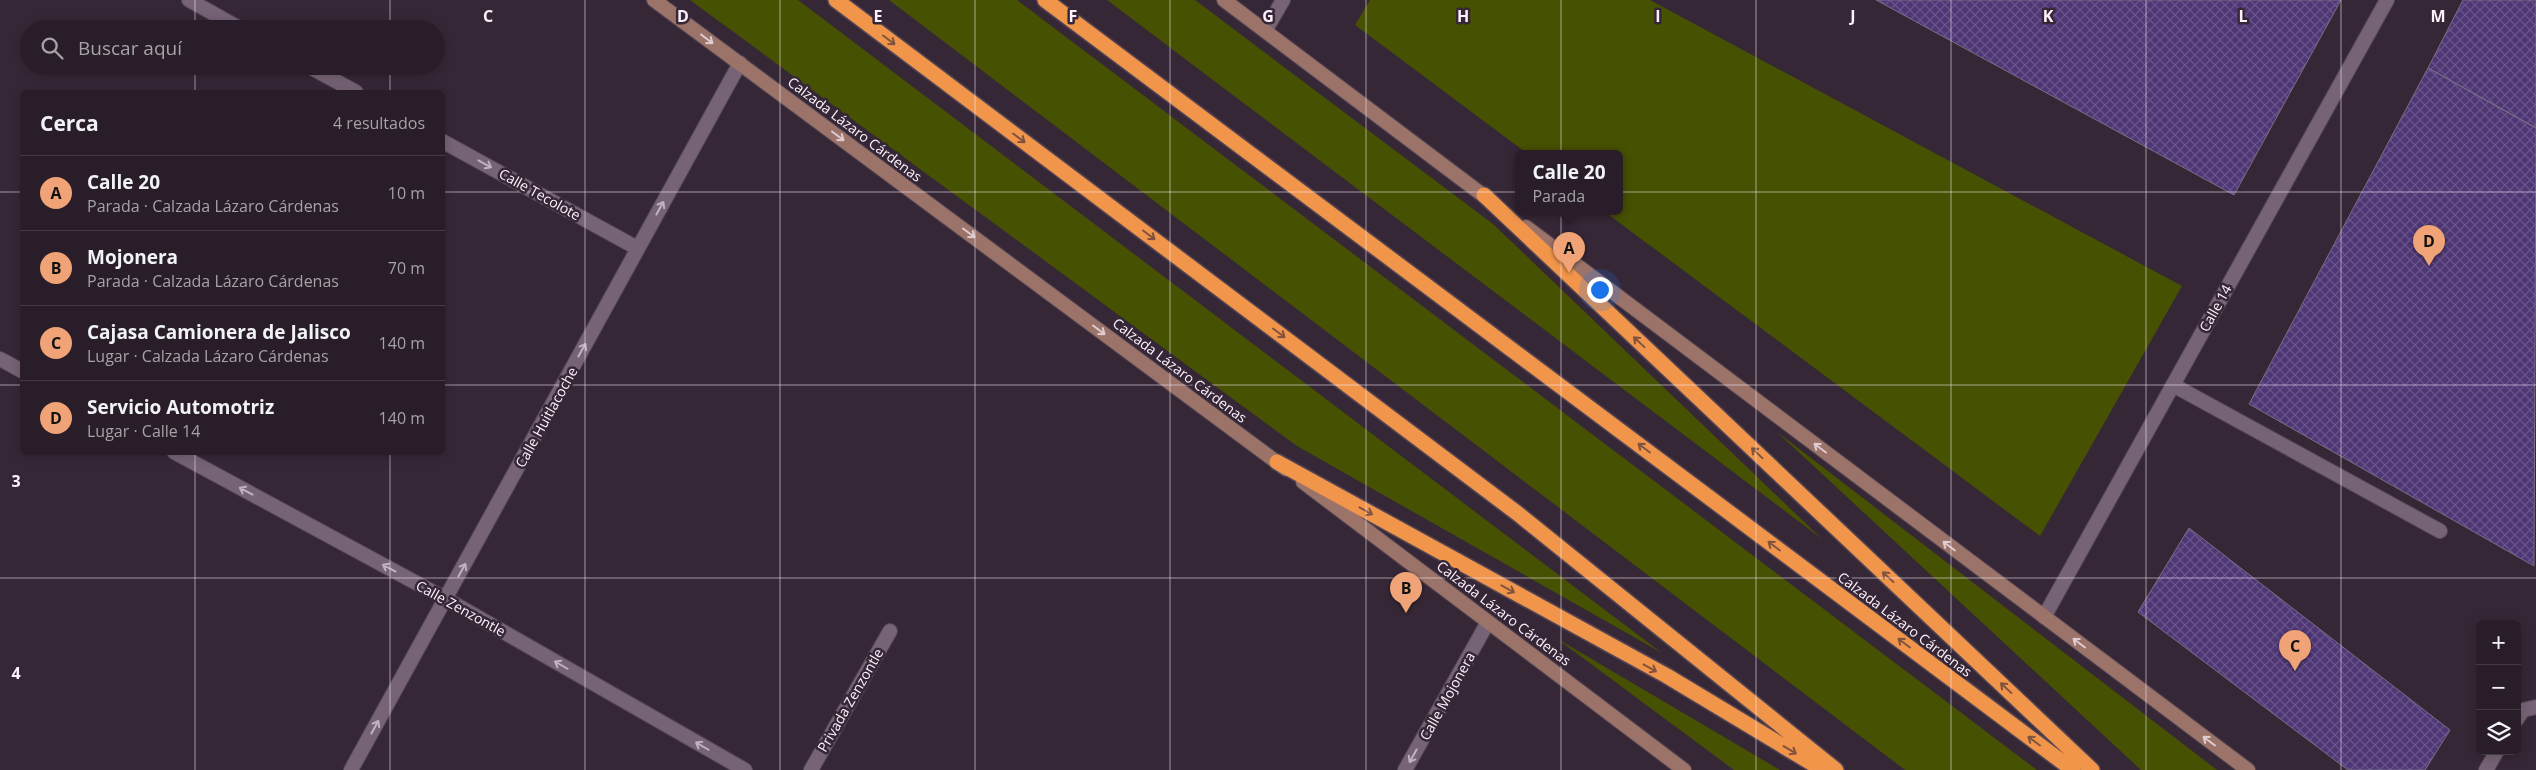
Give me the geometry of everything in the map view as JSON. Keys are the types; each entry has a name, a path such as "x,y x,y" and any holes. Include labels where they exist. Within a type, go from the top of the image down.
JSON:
{"highway":[{"path":"836,0 1517,513 1836,770"},
{"name":"Calzada Lázaro Cárdenas","path":"1045,0 2073,770"},
{"path":"1484,195 2092,770"},
{"path":"1277,462 1667,676 1823,770"}],"main road":[{"name":"Calzada Lázaro Cárdenas","path":"654,0 1277,462 1684,770"},
{"path":"1224,0 2248,770"}],"street":[{"path":"189,0 224,20"},
{"path":"1265,31 1283,0"},
{"name":"Calle 14","path":"2044,617 2387,0"},
{"name":"Calle Huitlacoche","path":"352,770 740,63"},
{"path":"325,75 352,90"},
{"name":"Calle Tecolote","path":"445,143 637,248"},
{"path":"0,359 20,370"},
{"path":"2172,385 2440,532"},
{"name":"Calle Zenzontle","path":"180,455 446,599 744,770"},
{"name":"Calle Mojonera","path":"1405,770 1488,622"},
{"name":"Privada Zenzontle","path":"811,770 890,631"},
{"path":"2521,713 2523,710 2536,707"},
{"path":"2486,770 2495,755"}],"green space":[{"path":"690,0 798,0 1662,653 1297,446"},
{"path":"889,0 1017,0 2037,770 1905,770"},
{"path":"1107,0 1195,0 1493,224 1822,539"},
{"path":"1370,0 1650,0 2182,286 2040,536 1609,215 1623,215 1623,150 1523,150 1355,25"},
{"path":"1777,432 2217,770 2141,770"},
{"path":"1556,638 1780,770 1734,770"}],"building":[{"path":"1876,0 2341,0 2234,195"},
{"path":"2463,0 2536,0 2536,128 2428,68"},
{"path":"2428,68 2536,128 2534,566 2249,404"},
{"path":"2189,528 2450,730 2425,770 2348,770 2138,612"}],"place":[{"name":"Servicio Automotriz","path":"2429,266"},
{"name":"Calle 20","path":"1569,273"},
{"name":"Mojonera","path":"1406,613"},
{"name":"Cajasa Camionera de Jalisco","path":"2295,671"}]}
